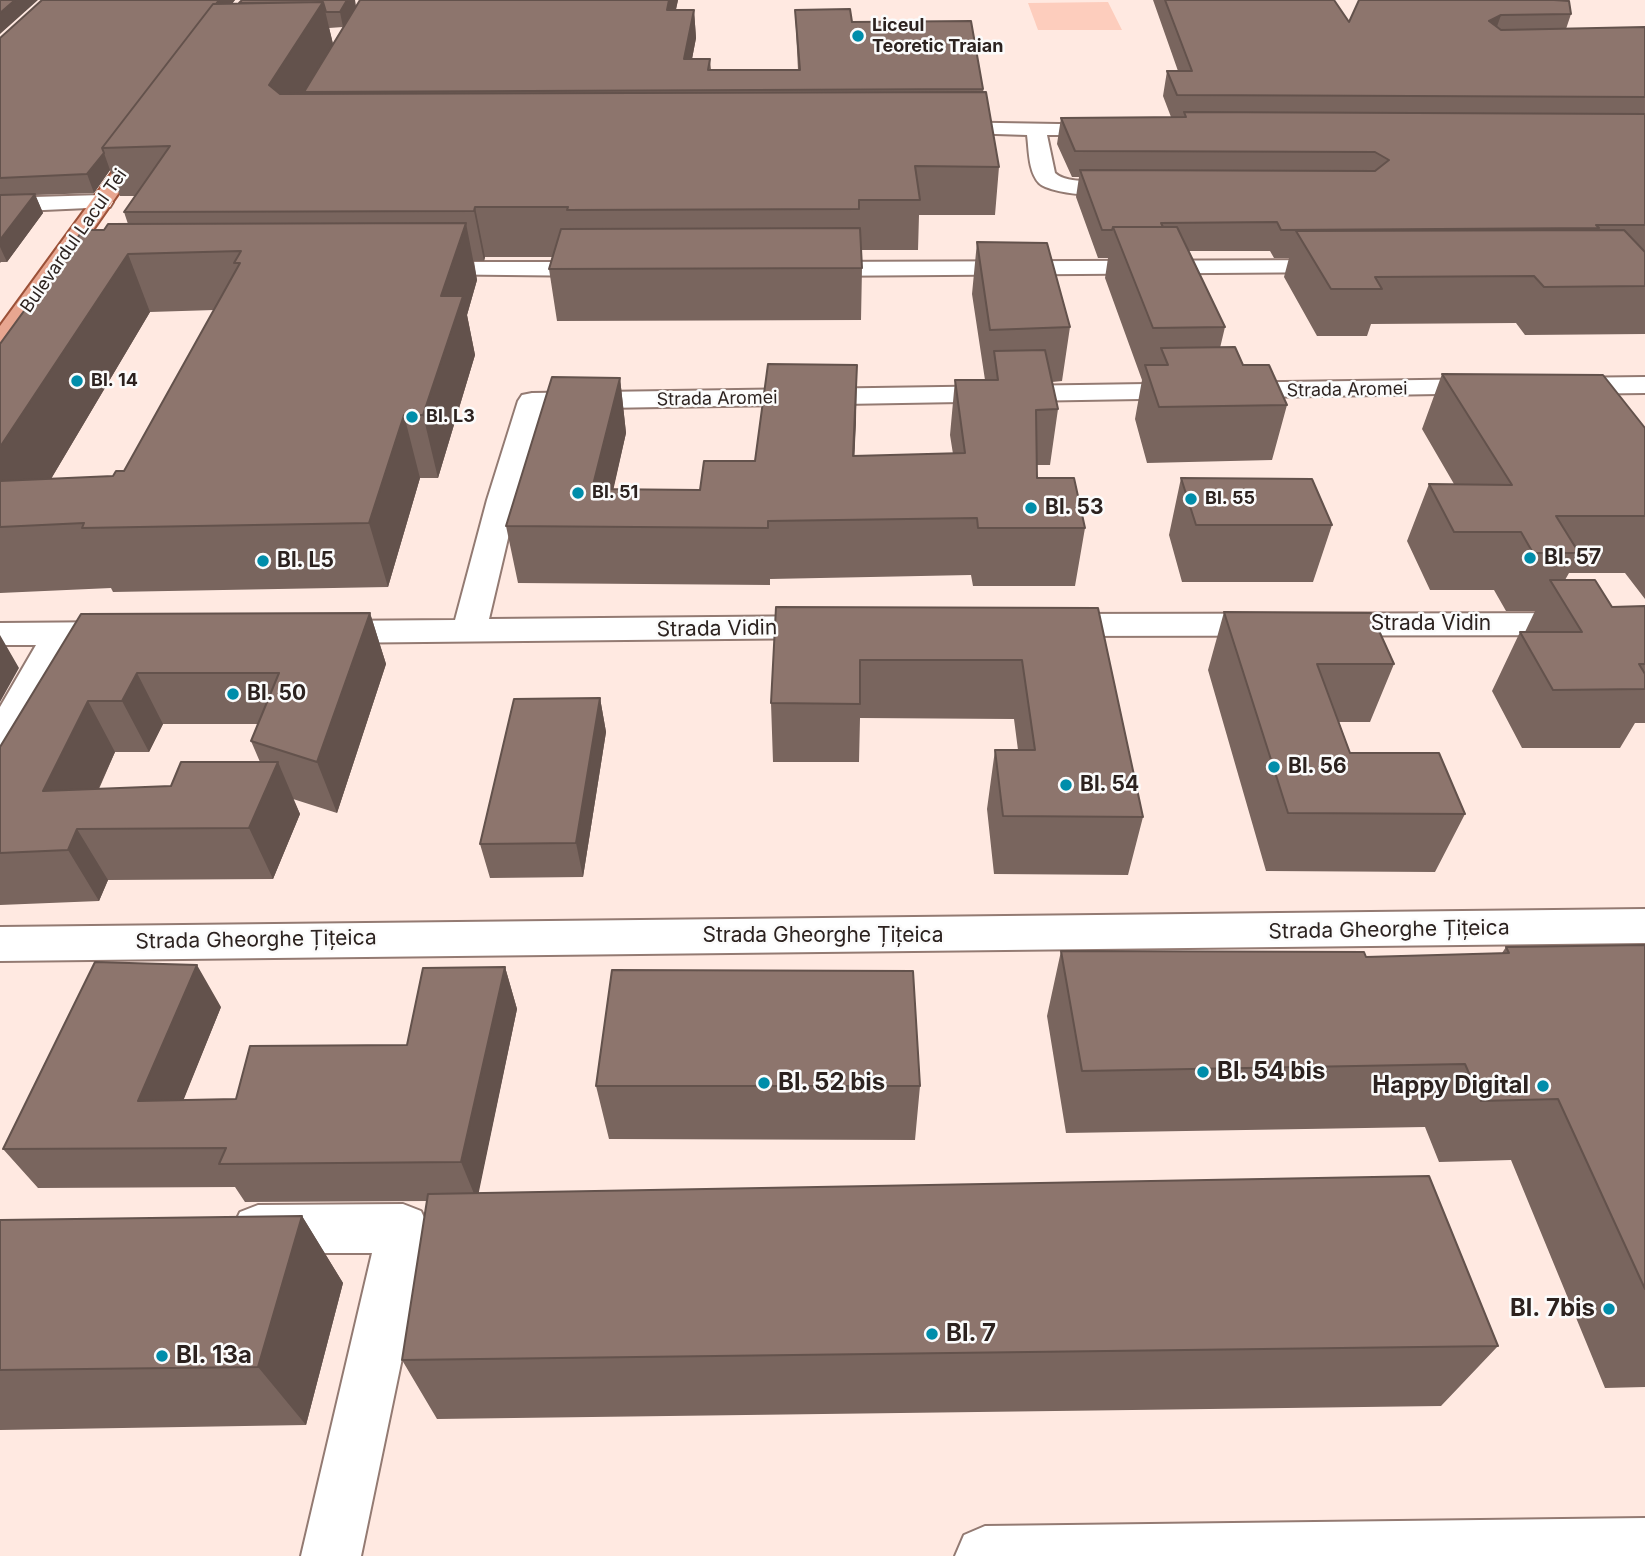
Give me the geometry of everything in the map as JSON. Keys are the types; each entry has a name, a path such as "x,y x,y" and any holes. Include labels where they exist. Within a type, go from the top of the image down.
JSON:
{"main road":[{"name":"Bulevardul Lacul Tei","path":"0,344 156,125"}],"street":[{"path":"925,128 1135,129"},
{"path":"1037,129 1046,178 1053,183 1069,187 1150,187"},
{"path":"0,205 102,202"},
{"path":"792,269 1365,267"},
{"path":"400,269 618,269"},
{"path":"52,272 77,271"},
{"name":"Strada Aromei","path":"469,631 502,500 532,401 1645,385"},
{"name":"Strada Vidin","path":"1016,626 1645,624"},
{"name":"Strada Vidin","path":"291,632 852,627"},
{"path":"0,634 155,633"},
{"path":"0,739 59,634"},
{"name":"Strada Gheorghe Țițeica","path":"0,944 1645,926"},
{"path":"209,1229 403,1228 331,1556"},
{"path":"985,1556 1645,1548"}],"shaded area":[{"path":"1108,2 1122,30 1038,30 1028,3"}],"building":[{"path":"0,0 15,0 0,13"},
{"path":"42,0 219,0 213,4 102,148 104,153 87,174 0,178 0,38"},
{"path":"242,0 347,0 340,12 326,12 323,2 239,3"},
{"path":"360,0 669,0 667,10 694,10 684,59 710,59 708,70 800,70 795,10 850,9 852,22 971,21 983,89 304,92"},
{"path":"1165,0 1334,0 1349,22 1359,0 1569,1 1571,14 1501,15 1489,21 1501,30 1645,27 1645,97 1177,95 1167,71 1192,71"},
{"path":"323,2 269,85 280,94 986,92 999,167 915,166 920,200 859,200 859,209 567,210 568,207 475,207 474,211 124,212 170,146 102,148 213,4"},
{"path":"1184,112 1645,114 1645,225 1596,225 1599,228 1281,230 1277,222 1161,223 1163,227 1113,227 1112,230 1102,230 1080,170 1375,171 1389,160 1375,152 1075,151 1061,118 1186,117"},
{"path":"35,194 0,240 0,195"},
{"path":"466,223 441,296 463,296 423,415 404,415 369,523 82,528 84,523 0,527 0,481 113,476 116,471 124,471 240,263 234,263 241,251 128,254 0,447 0,344 83,230 104,230 108,224"},
{"path":"1113,227 1177,227 1225,327 1153,328"},
{"path":"860,228 862,268 549,269 561,229"},
{"path":"1624,230 1645,252 1645,286 1544,287 1534,276 1375,277 1382,289 1331,289 1296,231"},
{"path":"977,242 1047,243 1070,327 990,330"},
{"path":"1235,347 1243,365 1269,365 1287,405 1159,407 1145,365 1168,365 1161,348"},
{"path":"1045,350 1058,409 1036,410 1037,478 1074,478 1085,528 978,528 977,518 768,521 768,528 506,526 552,377 620,378 592,489 700,490 704,461 755,461 768,364 857,365 853,456 965,453 955,380 998,380 994,351"},
{"path":"1442,374 1603,375 1645,428 1645,516 1556,516 1579,553 1533,553 1521,532 1454,532 1429,484 1512,485"},
{"path":"1181,478 1312,479 1332,525 1196,525"},
{"path":"1550,580 1595,580 1612,607 1645,606 1645,664 1639,664 1645,674 1645,689 1553,690 1520,632 1582,632"},
{"path":"776,607 1098,608 1143,817 1003,816 995,750 1035,750 1022,660 860,660 860,704 771,703"},
{"path":"1224,612 1371,613 1394,664 1317,664 1350,753 1439,753 1465,814 1288,813"},
{"path":"370,613 317,762 251,741 279,673 137,673 122,701 88,701 43,791 171,786 181,762 278,762 249,828 77,829 68,850 0,853 0,747 81,614"},
{"path":"600,698 576,843 480,844 514,699"},
{"path":"1645,945 1645,1289 1558,1099 1481,1101 1465,1064 1082,1071 1061,951 1364,952 1366,957 1509,953 1506,947"},
{"path":"95,962 197,965 138,1101 236,1099 250,1046 407,1045 423,968 505,967 461,1162 219,1164 226,1148 3,1149"},
{"path":"612,970 913,971 920,1086 596,1086"},
{"path":"1429,1176 1498,1346 402,1360 428,1194"},
{"path":"302,1216 258,1367 0,1370 0,1220"}],"place":[{"name":"Liceul Teoretic Traian","path":"858,36"},
{"name":"Bl. 14","path":"77,381"},
{"name":"Bl. L3","path":"412,417"},
{"name":"Bl. 51","path":"578,493"},
{"name":"Bl. 55","path":"1191,499"},
{"name":"Bl. 53","path":"1031,508"},
{"name":"Bl. 57","path":"1530,558"},
{"name":"Bl. L5","path":"263,561"},
{"name":"Bl. 50","path":"233,694"},
{"name":"Bl. 56","path":"1274,767"},
{"name":"Bl. 54","path":"1066,785"},
{"name":"Bl. 54 bis","path":"1203,1072"},
{"name":"Bl. 52 bis","path":"764,1083"},
{"name":"Happy Digital","path":"1543,1086"},
{"name":"Bl. 7bis","path":"1609,1309"},
{"name":"Bl. 7","path":"932,1334"},
{"name":"Bl. 13a","path":"162,1356"}]}
